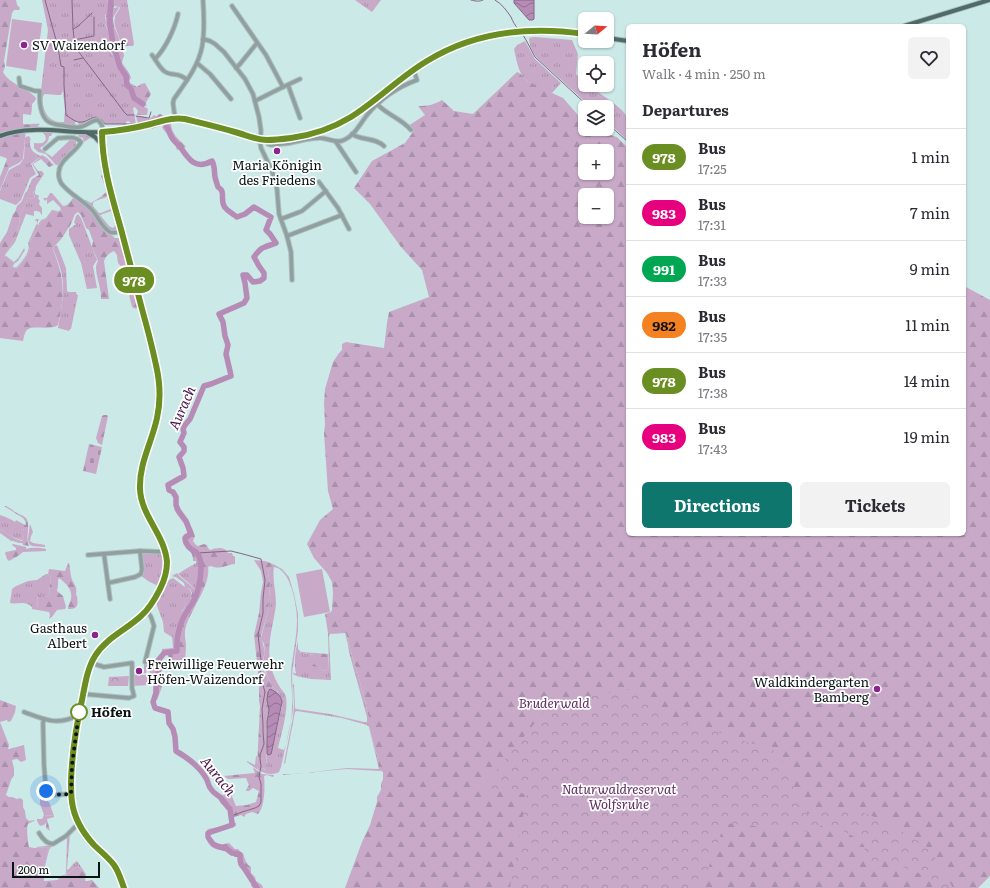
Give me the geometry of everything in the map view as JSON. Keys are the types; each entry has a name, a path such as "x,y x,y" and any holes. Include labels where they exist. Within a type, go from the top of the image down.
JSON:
{"main road":[{"path":"911,24 989,0"},
{"path":"0,136 18,131 35,129 86,132 117,131 174,118 185,119 234,131 260,140 301,136 318,132 338,124 357,113 428,60 455,46 485,37 511,32 556,31 578,33"},
{"path":"614,39 626,42"},
{"path":"86,132 95,137 103,146"}],"street":[{"path":"174,118 173,102 197,63 200,54 203,39 203,0"},
{"path":"232,6 266,55 283,86"},
{"path":"155,59 159,56 169,38 178,14"},
{"path":"203,39 216,44 224,52 245,79 253,94 260,125 260,145 276,182 280,214 290,252 292,280"},
{"path":"236,68 257,43"},
{"path":"152,55 165,72 179,74 187,80"},
{"path":"197,63 210,74 231,99"},
{"path":"267,140 268,144 271,145 318,138 336,142 346,140 377,104 398,89 417,80 412,71"},
{"path":"19,78 20,86 35,91 40,91 40,104 48,122 52,124 75,127 86,126 94,120 98,120 102,125 103,146 110,190 156,364 160,388 159,409 154,430 142,464 140,487 142,503 164,550 167,563 166,575 157,595 147,610 109,640 91,663 86,679 79,715 72,765 71,794 79,823 87,837 108,858 118,871 124,888"},
{"path":"255,101 300,79"},
{"path":"288,85 300,118"},
{"path":"377,104 382,110 406,124 411,130"},
{"path":"352,134 356,137 378,141 384,146"},
{"path":"45,149 58,138 75,137 79,139 81,142 79,146 59,168 58,172 60,180 65,187 90,208 108,231 114,233 122,231"},
{"path":"336,142 356,172"},
{"path":"319,182 342,215 349,229"},
{"path":"281,219 302,211 326,191"},
{"path":"287,236 342,215"},
{"path":"88,555 164,550"},
{"path":"108,583 135,577 141,574 142,569 140,551"},
{"path":"104,554 110,599"},
{"path":"145,662 154,626 147,610"},
{"path":"83,694 129,698 134,696 132,688 132,663 104,667 91,663"},
{"path":"24,712 44,719 59,722 79,715"},
{"path":"44,719 42,723 46,791 51,795 71,794"},
{"path":"39,833 50,844 53,844 64,837 79,823"}],"green space":[{"path":"0,0 16,0 17,5 20,8 19,10 14,10 12,13 4,61 5,67 3,72 10,80 28,91 36,98 32,104 31,115 23,114 23,124 40,124 37,127 26,128 23,159 19,163 9,168 0,190 0,177 7,159 0,156"},
{"path":"42,0 107,0 110,9 109,13 105,15 105,24 112,43 109,50 116,60 134,100 148,109 147,115 137,115 138,111 135,107 133,108 136,124 131,124 128,121 126,124 105,124 100,120 80,125 78,121 75,122 75,125 72,125 53,122 50,120 44,113 40,99 48,30","holes":["63,91 65,111 64,122 57,122 50,118 43,105 44,94 61,95"]},
{"path":"107,0 115,0 114,8 119,8 113,18 114,26 119,38 118,45 124,54 122,63 131,78 129,81 130,83 137,87 145,83 151,94 145,104 148,107 134,100 110,50 112,43 105,23 106,14 109,13 110,9"},
{"path":"115,0 127,0 134,44 133,46 120,45 114,21 120,8 114,6"},
{"path":"355,0 381,0 372,12"},
{"name":"SV Waizendorf","path":"12,19 42,23 36,71 6,66"},
{"path":"534,37 572,40 578,54 576,74 578,76 578,92 598,92 610,100 583,100 538,59 534,54 529,38"},
{"path":"525,41 535,59 561,83 552,93 529,83 520,72 514,49 517,45"},
{"name":"SV Waizendorf","path":"45,66 63,68 61,95 42,93"},
{"name":"Bruderwald","path":"517,72 528,82 563,98 578,115 578,136 614,136 617,137 626,146 626,536 966,536 966,287 990,300 990,876 978,888 345,888 370,825 377,802 377,797 381,790 383,772 379,770 378,759 369,727 369,718 346,633 328,633 325,614 331,612 332,610 332,582 327,573 314,558 307,544 320,520 333,509 328,491 324,433 325,389 333,362 342,350 342,344 346,342 384,348 389,312 429,297 422,270 401,247 370,204 354,188 372,161 405,143 413,132 408,126 425,115 418,106 430,105 442,100 454,111 473,114"},
{"path":"614,103 626,115 626,139 614,128"},
{"path":"154,115 160,118 138,124 136,116 146,117 148,119"},
{"path":"168,123 171,123 172,130 186,147 177,150 175,143 162,127 165,125 167,126"},
{"path":"42,132 53,132 51,136 49,136 44,146 40,148 52,157 72,138 76,139 76,147 60,164 56,165 46,154 38,152 34,148 34,143 42,143 46,139"},
{"path":"78,133 94,137 100,143 107,180 119,227 117,231 110,231 106,228 98,215 84,200 91,203 102,196 106,196 107,197 110,201 111,200 103,164 101,170 102,163 99,146 96,141 91,138 84,142 83,138 79,137","holes":["107,197 111,209 99,213 93,206 93,203","111,211 115,226 113,228 109,226 100,215"]},
{"path":"29,136 31,139 30,145 32,150 41,156 31,164 36,174 30,178 21,200 16,205 0,199 0,191 9,170 20,164 24,158 25,138"},
{"path":"42,155 54,165 49,167 41,159 33,164 38,171 42,171 44,174 36,186 35,192 34,191 33,194 35,198 27,199 20,214 19,225 16,233 5,256 14,263 12,266 14,268 19,267 29,252 30,242 42,220 46,219 54,211 60,212 63,206 68,205 73,198 71,195 90,210 104,229 115,238 120,238 138,306 136,309 132,307 124,270 118,263 117,255 114,251 108,255 104,261 109,299 101,299 101,292 96,271 98,261 92,247 93,241 89,230 86,228 81,215 78,212 75,214 71,224 62,238 53,248 60,270 63,287 62,305 58,325 55,327 28,329 25,332 23,341 0,338 0,243 7,232 17,206 22,201 32,179 39,175 32,164"},
{"path":"103,163 110,201 107,196 102,196 106,192 101,176 103,174 101,170"},
{"path":"35,191 35,194 39,196 38,198 40,201 39,204 42,208 42,215 37,211 34,211 34,216 26,214 15,242 5,255 16,233 19,225 20,214 27,199 32,199 35,197 33,194"},
{"path":"50,193 52,193 63,206 63,209 60,212 55,211 46,219 42,220 30,242 29,252 19,267 14,269 12,266 14,263 5,255 14,262 24,248 25,250 13,266 14,268 18,266 27,252 29,246 28,243 37,223 37,221 35,221 36,219 39,219 38,225 41,220 46,218 52,210 61,210 53,200 47,204 47,199 45,201 43,198 47,198"},
{"path":"78,214 81,218 97,260 93,266 97,288 87,289 81,263 69,235 69,229 76,224 74,223"},
{"path":"57,245 66,268 67,291 76,292 78,295 71,329 69,331 58,328 63,286 60,268 53,249"},
{"path":"102,416 108,416 102,445 98,443 96,438"},
{"path":"89,444 102,447 96,474 83,471"},
{"path":"4,506 26,518 28,524 29,546 11,541 0,533 0,529 22,541 24,530 15,522 16,520 25,525 26,524 23,518"},
{"path":"174,509 178,510 192,528 195,536 193,541 196,545 207,545 210,550 222,548 228,553 232,553 235,557 235,564 220,567 208,567 207,581 204,589 185,628 186,647 184,669 159,671 162,687 157,700 152,699 155,682 152,681 152,674 149,670 147,669 146,673 144,673 144,664 150,665 160,654 162,657 160,664 163,666 169,665 168,655 162,651 162,649 173,648 172,636 174,630 180,621 181,612 184,609 186,602 190,600 192,593 190,589 185,588 184,583 172,576 177,573 194,589 196,588 199,572 198,563 193,561 193,556 183,543 184,534 187,533 186,527"},
{"path":"0,515 14,521 23,528 23,540 14,538 0,529"},
{"path":"30,524 33,532 30,541 45,545 45,547 32,546 29,544 28,539"},
{"path":"12,545 26,547 26,549 39,548 46,549 46,551 23,552 9,561 5,553 16,550 16,548"},
{"path":"143,553 163,554 163,573 158,586 140,575"},
{"path":"254,560 265,561 273,564 268,573 270,584 268,611 261,636 265,652 263,659 264,667 259,667 257,662 254,635 259,613 263,582 261,571"},
{"path":"68,563 76,586 78,601 77,606 72,609 68,609 71,593 66,584 59,578 57,591 63,596 66,607 65,609 57,610 49,619 49,612 32,609 32,607 37,606 39,596 47,597 49,595 51,577 48,574 49,569 65,571"},
{"path":"198,563 199,566 199,572 196,588 194,589 178,574"},
{"path":"273,564 282,569 289,577 298,614 298,630 292,674 293,710 291,722 291,674 297,614 289,581 280,569 274,567 273,576 276,604 269,654 270,664 275,679 285,694 286,699 284,721 278,748 284,750 286,745 281,767 279,772 275,774 262,772 247,762 255,765 256,756 257,767 265,770 267,768 267,754 271,753 282,706 278,692 271,685 263,660 265,652 264,644 261,638 268,611 270,584 268,573"},
{"path":"322,569 330,612 304,617 296,574"},
{"path":"46,574 51,577 49,595 47,597 38,597 38,604 36,607 32,607 24,603 10,603 12,589 28,581 37,580"},
{"path":"173,578 189,589 191,596 190,601 186,602 184,609 182,610 181,620 172,637 164,632 163,622 156,603 169,580"},
{"path":"341,632 346,633 369,718 369,727 367,725 342,718 297,711 295,712 285,764 284,763 293,717 293,684 296,709 330,714 367,722 345,633 334,634"},
{"path":"328,633 332,634 329,636 331,680 306,678 293,674 294,672 295,674 296,673 296,649 298,652 314,655 314,664 312,665 318,666 321,670 327,671 329,668"},
{"path":"298,641 298,649 301,652 328,654 329,668 327,671 321,670 318,666 312,666 314,664 314,655 298,652 296,649"},
{"path":"259,670 264,671 271,685 278,694 269,689 267,701 269,710 266,732 266,770 262,768 259,769 257,767 260,706 259,687 261,683 258,672"},
{"path":"132,675 150,675 150,685 132,686"},
{"path":"129,676 128,686 108,686 109,677"},
{"name":"Naturwaldreservat Wolfsruhe","path":"633,688 645,695 661,713 670,719 713,730 777,752 790,774 800,808 803,812 810,814 835,810 850,810 864,813 885,821 927,847 953,888 941,888 929,877 890,861 869,860 860,840 830,825 822,825 812,832 725,823 701,888 510,888 527,794 483,787 551,703 576,700"},
{"path":"0,700 16,706 11,721 8,722 7,720 0,722"},
{"path":"0,722 9,745 8,749 24,745 26,760 21,762 17,759 12,760 14,775 6,795 23,800 26,818 29,821 35,820 27,826 29,847 49,847 43,871 44,882 59,881 60,878 78,866 86,874 85,881 92,880 99,888 0,888"},
{"path":"369,727 380,771 346,769 307,773 347,768 379,769"},
{"path":"254,768 262,774 274,775 273,777 267,775 264,776 264,796 260,811 258,814 252,812 246,814 244,817 241,815 234,817 233,822 236,823 236,826 210,834 209,836 211,840 219,845 229,843 235,849 238,849 243,853 246,863 251,867 251,873 263,888 253,888 251,886 251,881 245,869 238,865 239,857 235,857 224,850 212,847 207,841 206,837 208,829 224,826 230,823 231,817 228,807 219,801 219,796 224,795 223,787 229,788 236,806 256,802 259,791 253,788 246,791 249,785 246,778 228,779 224,776 254,773"},
{"path":"47,798 54,816 44,815 40,804 40,799"},
{"path":"44,815 54,816 47,819 50,831 46,828 46,823 40,826 37,821 37,819 42,819"},
{"path":"78,826 88,840 87,841 78,827 70,834 67,869 68,870 77,861 86,874 78,866 70,872 60,878 59,882 44,883 43,870 49,847 37,847 52,845","holes":["67,838 66,874 59,877 58,880 44,881 44,870 49,850 51,847"]}],"water":[{"path":"514,0 534,0 533,20 529,20 514,3"},
{"path":"270,689 281,697 282,702 272,750 271,754 269,755 267,754 267,722 269,710 267,700"}],"waterway":[{"path":"45,0 58,47 61,66 64,67 66,115 78,122 86,121 95,117 105,124 134,124"},
{"path":"72,0 75,47 125,113 127,115 134,115"},
{"name":"Aurach","path":"111,0 110,25 113,44 120,67 126,76 127,85 131,89 134,98 143,104"},
{"path":"471,0 483,0"},
{"path":"495,0 506,10 518,29"},
{"path":"73,29 92,13"},
{"path":"74,40 94,36 94,17"},
{"path":"523,35 535,57 581,100"},
{"path":"74,60 83,58"},
{"path":"136,116 149,118 151,112"},
{"name":"Aurach","path":"160,117 170,135 190,160 197,164 206,164 212,161 216,181 218,187 222,191 223,203 226,209 237,217 245,214 254,207 271,217 266,230 276,243 262,248 254,257 264,273 264,278 260,281 253,282 247,275 243,275 247,298 244,303 219,314 223,322 228,345 226,354 231,376 204,386 190,419 183,429 184,433 180,442 184,447 184,451 179,457 184,476 168,485 169,490 173,492 176,497 176,505 178,510 186,521 191,534 185,538 186,543 197,553 199,557 201,567 200,577 195,599 185,614 179,629 177,651 164,653 156,664 159,669 156,681 156,693 153,702 155,708 168,712 169,723 173,729 175,737 176,751 197,766 206,778 210,788 230,809 232,825 208,833 208,837 213,844 240,855 242,865 257,888"},
{"path":"138,123 147,122 148,124"},
{"path":"150,127 152,128 165,124"},
{"path":"614,129 626,140"},
{"path":"197,553 231,551 261,559 265,580 263,613 258,635 261,660 260,675 265,692 262,709 264,744 260,755 261,766 259,777 261,784 261,802 259,806 255,808 231,816"}],"bus line":[{"name":"978","path":"124,888 116,867 87,837 74,811 71,794 73,748 86,679 91,663 109,640 147,610 157,595 166,575 167,563 161,541 149,519 140,494 140,474 145,453 157,419 160,388 150,338 110,190 104,158 102,132 117,131 179,118 234,131 260,140 274,140 301,136 318,132 344,121 366,107 419,65 455,46 485,37 511,32 556,31 578,33"}],"place":[{"name":"SV Waizendorf","path":"24,45"},
{"name":"Maria Königin des Friedens","path":"277,151"},
{"name":"Gasthaus Albert","path":"95,635"},
{"name":"Freiwillige Feuerwehr Höfen-Waizendorf","path":"139,671"},
{"name":"Waldkindergarten Bamberg","path":"877,689"},
{"name":"Höfen","path":"79,712"}],"route":[{"path":"46,791 51,795 71,794 74,741 79,712"}]}
